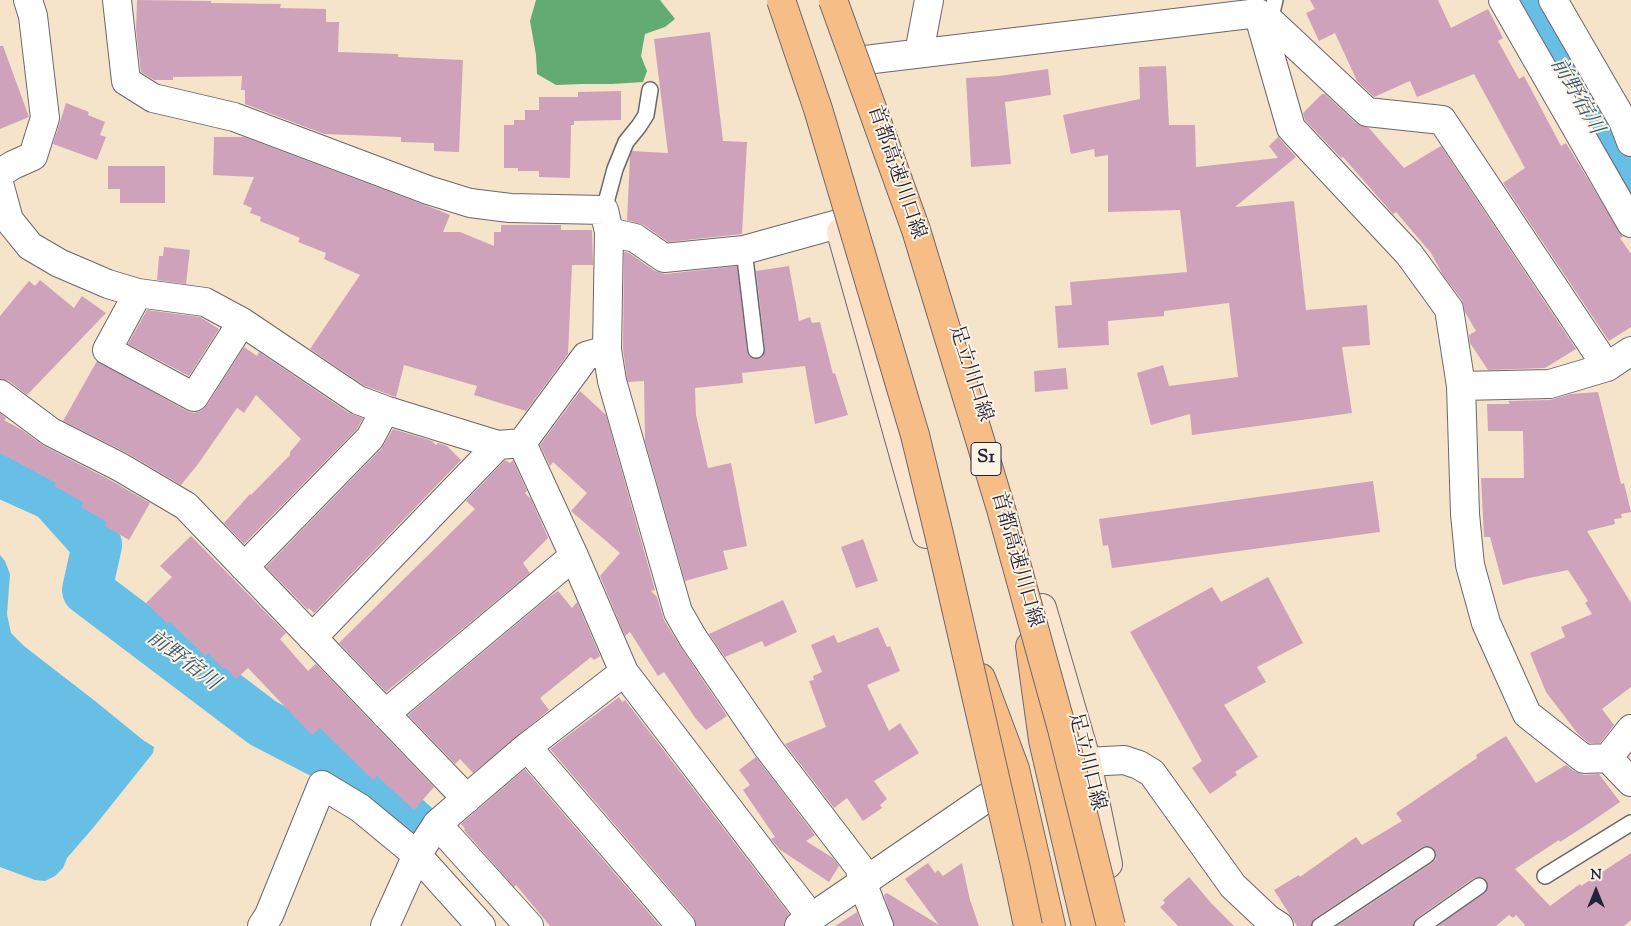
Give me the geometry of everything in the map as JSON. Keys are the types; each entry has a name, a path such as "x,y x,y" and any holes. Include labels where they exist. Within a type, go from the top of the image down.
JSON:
{"highway":[{"path":"781,0 818,109 914,435 939,534 1028,926"},
{"name":"首都高速川口線","path":"833,0 916,230 1001,509 1062,728 1111,926"},
{"path":"1011,501 1043,740 1086,926"},
{"path":"924,524 1015,769 1051,926"}],"main road":[{"path":"767,0 798,88 924,524 988,797 1014,926"},
{"name":"足立川口線","path":"846,0 1011,501 1087,762 1121,926"}],"street":[{"path":"0,173 33,156 45,118 33,16 28,0"},
{"path":"117,0 126,81 152,98 234,117 428,190 470,203 606,221 664,258 744,250 838,224"},
{"path":"919,53 929,0"},
{"path":"1503,0 1631,223"},
{"path":"1553,0 1623,121 1631,142"},
{"path":"865,60 1254,10 1367,112 1442,120 1607,367"},
{"path":"1254,10 1291,128 1409,254 1449,309 1461,386 1465,514 1470,565 1486,623 1527,714 1584,759 1608,758 1631,782"},
{"path":"0,187 9,220 30,246 59,263 108,284 138,293 205,302 242,322 358,400 385,410 510,444 574,556 624,672 805,921 988,797"},
{"path":"606,221 607,350 612,381 678,612 692,638 769,749 860,868 862,882 879,926"},
{"path":"138,293 107,350 194,397 242,322"},
{"path":"312,638 510,444 586,356 607,350"},
{"path":"1461,386 1550,384 1607,367 1631,351"},
{"path":"0,394 51,432 120,467 186,506 467,799"},
{"path":"244,567 370,438 385,410"},
{"path":"385,714 574,556"},
{"path":"385,926 417,856 437,824 527,747 624,672"},
{"path":"1608,758 1631,729"},
{"path":"527,747 681,926"},
{"path":"1087,762 1124,760 1139,765 1152,773 1233,886 1268,919 1279,926"},
{"path":"262,926 269,915 322,784 360,808 417,856 481,926"},
{"path":"437,824 530,926"}],"lane":[{"path":"606,221 615,169 626,142 646,115 650,90"},
{"path":"744,250 756,350"},
{"path":"1545,876 1631,823"},
{"path":"1320,926 1427,854"},
{"path":"1422,926 1479,886"}],"green space":[{"path":"536,0 660,0 675,19 665,27 645,34 641,56 647,71 643,82 556,85 537,74 530,21"}],"water":[{"path":"0,555 5,561 10,574 7,614 11,633 24,646 154,747 153,753 67,858 63,868 55,876 45,881 35,880 0,867"}],"building":[{"path":"137,0 281,4 280,8 326,9 326,22 339,22 338,52 398,54 398,57 463,60 459,152 434,151 434,143 401,142 401,137 324,134 245,104 245,90 241,90 242,76 173,77 173,80 154,80 141,72 136,30"},
{"path":"1310,0 1438,0 1451,28 1488,9 1503,38 1498,41 1519,79 1524,76 1561,146 1566,143 1623,237 1620,238 1631,254 1631,327 1609,341 1503,183 1525,168 1474,74 1417,97 1410,81 1374,97 1357,81 1335,33 1319,41 1306,13 1315,9"},
{"path":"710,32 723,141 747,142 742,234 668,242 644,225 627,220 630,156 632,151 668,153 654,39"},
{"path":"0,46 3,46 29,117 0,129"},
{"path":"1166,66 1169,125 1195,125 1196,167 1278,158 1269,146 1278,137 1296,157 1235,207 1294,201 1306,310 1367,305 1370,345 1342,347 1352,413 1192,435 1190,414 1151,425 1137,373 1163,365 1169,386 1238,377 1229,303 1164,311 1164,316 1108,321 1109,345 1058,348 1055,306 1072,305 1070,282 1187,272 1180,210 1108,212 1108,155 1095,157 1094,149 1071,154 1063,115 1140,99 1139,67"},
{"path":"1048,69 1051,95 1005,102 1011,164 971,167 966,78 999,76"},
{"path":"621,91 621,120 574,121 574,125 571,125 570,178 539,177 539,171 518,171 518,168 504,168 504,125 514,125 514,120 525,120 525,110 539,110 539,97 578,97 578,92"},
{"path":"1322,94 1325,94 1356,123 1369,128 1404,168 1441,146 1576,349 1545,368 1488,370 1470,343 1469,335 1476,331 1465,312 1462,300 1443,275 1431,253 1396,212 1393,214 1343,157 1341,158 1305,120 1303,113"},
{"path":"66,103 89,112 88,115 105,122 100,135 106,137 97,160 53,144"},
{"path":"214,137 244,137 438,210 450,215 443,232 460,232 494,246 494,232 501,232 501,225 561,225 561,230 592,230 593,265 572,265 568,354 526,411 474,395 477,386 404,365 396,397 365,386 310,349 360,275 324,259 326,253 298,242 300,238 260,221 261,217 250,213 252,208 243,204 254,177 213,175"},
{"path":"108,166 165,166 165,203 120,203 120,189 108,189"},
{"path":"164,247 190,250 186,284 157,280 159,256 163,256"},
{"path":"624,252 629,253 655,271 665,274 737,266 747,351 749,356 757,359 762,357 765,349 756,271 789,266 799,321 810,317 812,323 820,322 833,374 835,373 848,415 815,424 805,366 742,373 743,383 695,388 696,415 708,468 731,463 747,546 723,551 728,569 685,581 645,441 644,381 628,382 627,378 623,349"},
{"path":"40,280 74,308 82,296 106,313 27,395 9,381 0,379 0,316 29,281 35,286"},
{"path":"147,310 200,317 219,329 189,376 128,344"},
{"path":"244,347 257,356 259,352 349,413 363,418 357,429 244,544 224,523 250,494 290,455 290,452 301,439 256,395 244,413 237,408 181,485 127,453 63,421 97,361 187,411 194,413 201,411 207,405"},
{"path":"1066,368 1068,389 1035,392 1034,371"},
{"path":"580,391 606,415 655,590 651,591 657,597 664,620 727,716 706,730 696,719 664,672 658,676 630,632 625,636 600,576 620,553 571,511 587,493 553,462 550,466 540,445"},
{"path":"1598,392 1621,484 1624,483 1631,512 1621,514 1622,518 1614,519 1615,524 1587,531 1631,603 1631,687 1602,709 1614,725 1600,743 1589,743 1578,734 1546,692 1530,653 1565,637 1561,627 1592,614 1585,603 1588,601 1568,570 1503,585 1490,537 1484,537 1481,478 1524,478 1523,431 1488,431 1487,404 1510,404 1508,401 1550,400 1571,394"},
{"path":"0,413 6,418 4,420 44,446 150,503 129,540 105,526 107,522 81,507 83,502 54,486 56,483 0,453"},
{"path":"393,429 432,441 436,445 438,443 447,446 461,460 314,613 309,608 308,610 266,567 381,449"},
{"path":"505,460 510,463 513,460 527,491 525,493 531,499 548,538 523,563 530,573 386,692 339,643 475,509 466,501"},
{"path":"1373,481 1380,532 1112,568 1108,545 1103,546 1099,519"},
{"path":"191,536 286,633 280,639 308,671 316,664 434,787 414,810 377,776 373,780 320,728 312,735 248,668 236,679 225,667 223,669 208,653 205,656 170,622 168,624 146,603 172,577 160,566"},
{"path":"863,539 878,581 856,588 841,547"},
{"path":"1268,577 1303,643 1257,667 1266,682 1224,705 1258,757 1235,772 1237,775 1210,794 1192,768 1202,761 1130,632 1212,587 1221,602"},
{"path":"558,591 572,608 577,602 600,656 594,660 591,657 540,698 549,710 473,773 460,759 455,764 408,715"},
{"path":"783,600 797,632 765,647 762,641 725,657 709,634"},
{"path":"878,627 887,647 890,646 900,671 867,685 889,731 900,723 919,753 874,781 887,799 880,805 882,808 863,821 847,798 834,808 785,744 826,727 809,681 814,680 813,676 822,672 811,645 834,635 838,643"},
{"path":"619,697 622,702 625,700 789,914 784,926 696,926 693,916 550,749"},
{"path":"1506,736 1536,783 1566,765 1584,775 1599,774 1620,802 1515,869 1550,906 1580,884 1581,886 1631,853 1631,920 1624,926 1524,926 1516,915 1513,918 1509,915 1496,926 1438,926 1487,890 1487,881 1479,877 1474,878 1417,918 1413,926 1337,926 1432,863 1436,859 1436,854 1432,847 1427,846 1422,847 1315,918 1311,926 1297,926 1274,890 1299,875 1300,877 1356,837 1362,845 1402,821 1396,813 1477,758 1476,755"},
{"path":"756,757 815,835 806,841 833,858 839,866 829,882 779,849 771,839 775,837 743,790 750,785 739,770"},
{"path":"525,769 660,926 550,926 516,885 514,887 464,830 461,824"},
{"path":"928,863 935,873 938,870 943,876 962,863 970,900 979,926 894,926 884,895 887,893 939,925 905,879"},
{"path":"1189,877 1234,926 1178,926 1160,907 1165,903 1163,900"},
{"path":"857,912 862,926 835,926"}],"waterway":[{"name":"前野宿川","path":"1518,0 1569,85 1631,195"},
{"name":"前野宿川","path":"0,472 53,496 97,545 87,590 263,723 348,767 417,828"}]}
